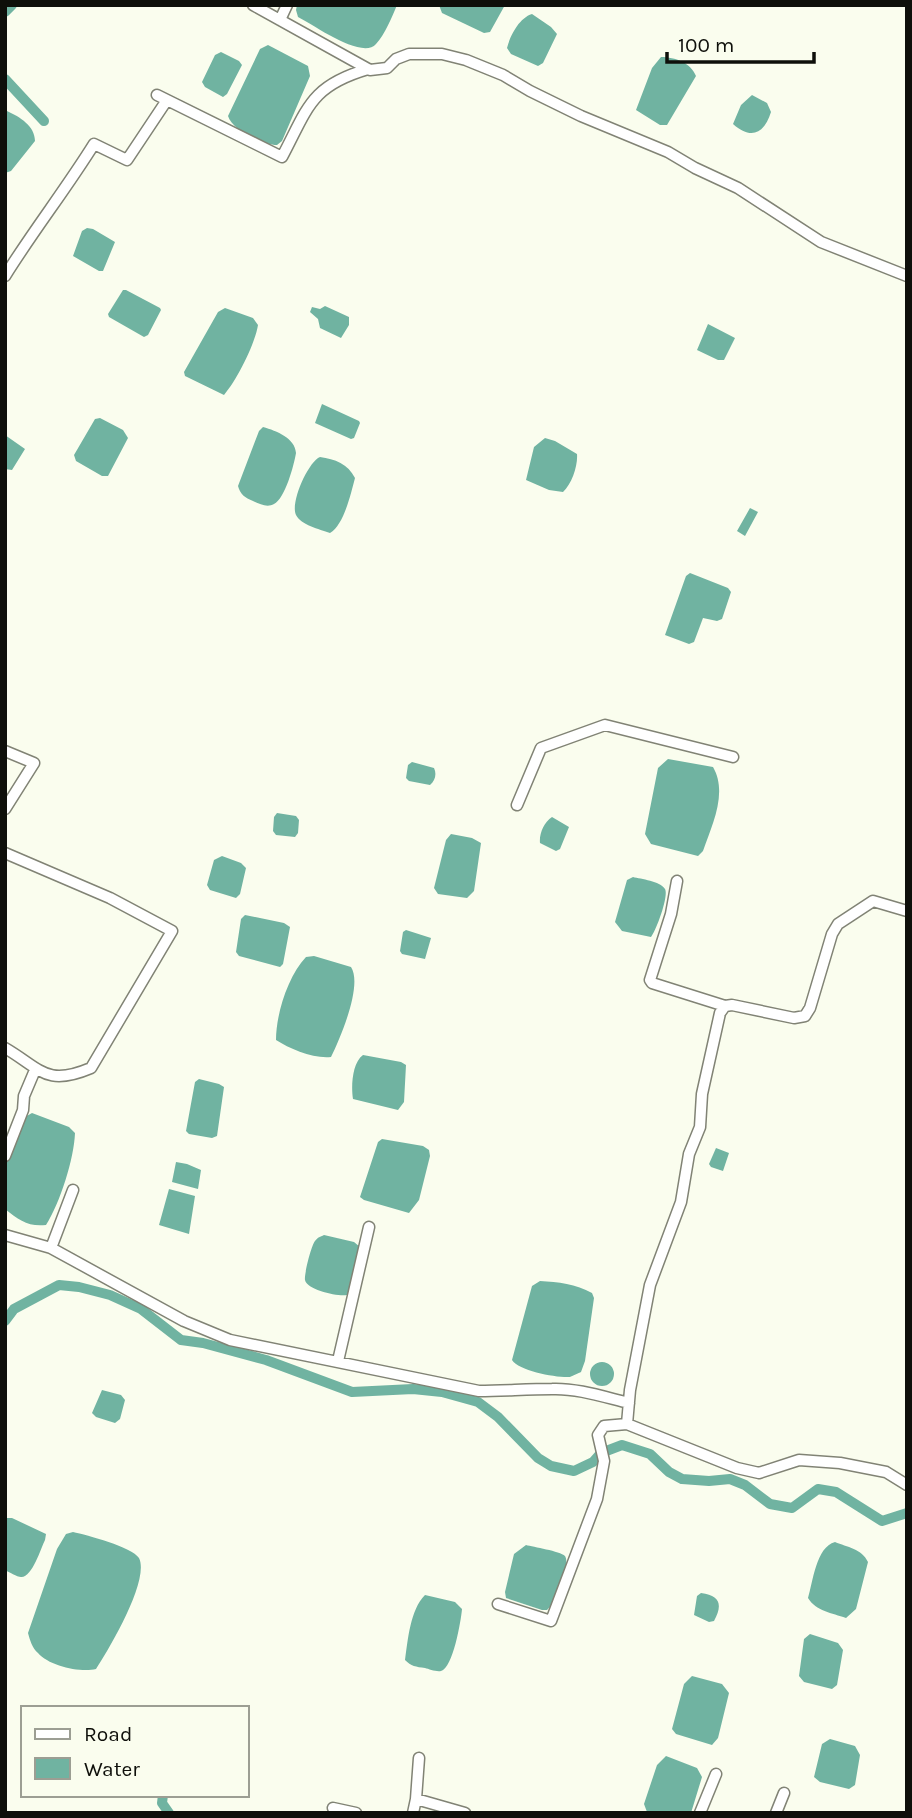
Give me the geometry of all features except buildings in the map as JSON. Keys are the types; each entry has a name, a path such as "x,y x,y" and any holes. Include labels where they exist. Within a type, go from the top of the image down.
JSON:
{"street":[{"path":"253,5 368,69"},
{"path":"280,20 287,5"},
{"path":"5,276 94,144 127,160 162,98 282,157 313,99 346,75 368,69 384,69 396,59 409,54 442,54 466,60 503,75 551,102 668,152 738,188 821,242 907,276"},
{"path":"517,804 541,748 605,725 733,757"},
{"path":"5,751 34,764 5,810"},
{"path":"5,853 110,898 172,931 91,1068 65,1076 47,1075 35,1070 5,1048"},
{"path":"677,881 671,914 650,980 652,983 725,1006 794,1018 805,1016 810,1008 832,934 838,924 873,901 907,911"},
{"path":"627,1423 650,1285 681,1202 689,1154 700,1127 702,1094 720,1013 725,1006"},
{"path":"5,1156 35,1070"},
{"path":"51,1248 73,1190"},
{"path":"338,1361 369,1227"},
{"path":"5,1235 51,1248 184,1321 230,1340 479,1391 519,1392 554,1388 595,1394 629,1403"},
{"path":"498,1604 551,1621 597,1499 604,1461 598,1435 604,1426 627,1423 748,1471 759,1473 799,1460 840,1463 886,1472 907,1485"},
{"path":"413,1813 419,1758"},
{"path":"700,1813 716,1774"},
{"path":"776,1813 784,1793"},
{"path":"416,1799 465,1813"},
{"path":"333,1808 356,1813"}],"water":[{"path":"297,5 397,5 376,44 369,48 360,48 349,45 298,17"},
{"path":"439,5 505,5 490,32 484,33 442,13"},
{"path":"532,14 557,34 543,63 538,66 511,54 507,48 519,23"},
{"path":"268,45 308,66 310,76 282,141 277,145 249,136 235,126 228,116 260,49"},
{"path":"221,52 242,65 223,97 205,87 202,82 215,55"},
{"path":"661,57 682,62 694,71 696,76 667,125 660,125 636,110 652,68"},
{"path":"752,95 767,103 771,112 761,130 751,133 733,124 741,105"},
{"path":"7,111 30,126 35,141 11,171 5,173"},
{"path":"87,228 115,242 103,271 73,256 82,231"},
{"path":"123,290 161,310 148,335 144,337 109,317 108,314"},
{"path":"325,306 349,317 349,325 341,338 320,328 318,319 310,312 312,307 320,309"},
{"path":"225,308 253,318 258,325 245,362 224,395 185,376 184,372 218,312"},
{"path":"708,324 735,338 724,360 697,350"},
{"path":"322,404 359,421 354,438 315,423"},
{"path":"100,418 123,430 128,438 108,476 102,476 76,461 74,455 95,419"},
{"path":"263,427 289,439 296,453 282,496 269,506 248,499 238,486 259,431"},
{"path":"5,435 25,449 12,470 5,469"},
{"path":"545,438 577,454 574,474 563,492 549,490 526,480 534,447"},
{"path":"320,457 340,463 349,469 355,478 343,516 330,533 302,521 296,515 295,509 306,474"},
{"path":"750,508 758,512 745,536 737,531"},
{"path":"690,573 728,588 731,592 722,619 717,621 703,618 694,642 689,644 665,635 686,576"},
{"path":"668,759 713,767 717,777 717,809 703,851 698,856 651,844 645,834 658,768"},
{"path":"412,762 434,768 435,777 430,785 406,778 408,765"},
{"path":"277,813 296,816 299,820 295,837 276,835 273,831"},
{"path":"552,817 569,827 560,849 556,851 540,843 543,828"},
{"path":"451,834 472,838 481,843 474,891 467,898 438,894 434,888 446,840"},
{"path":"222,856 241,863 246,868 240,894 236,898 210,890 207,885 214,860"},
{"path":"633,877 655,882 665,889 664,906 651,937 622,931 615,922 627,880"},
{"path":"245,915 284,923 290,927 283,964 280,967 239,956 236,952 241,919"},
{"path":"406,930 431,938 425,959 402,954 400,951 403,932"},
{"path":"314,956 351,967 354,975 349,1012 331,1057 302,1053 276,1040 281,1007 289,985 306,957"},
{"path":"363,1055 406,1065 404,1102 398,1110 353,1099 354,1069"},
{"path":"199,1079 224,1087 217,1136 212,1138 189,1134 186,1131 195,1082"},
{"path":"32,1113 69,1127 75,1133 65,1181 46,1225 24,1222 5,1209 5,1165 25,1117"},
{"path":"382,1139 423,1146 429,1150 430,1156 419,1200 409,1213 360,1197 378,1142"},
{"path":"716,1148 729,1153 723,1171 709,1164"},
{"path":"176,1162 201,1170 198,1189 172,1182"},
{"path":"169,1189 195,1196 189,1234 159,1225"},
{"path":"324,1235 354,1242 360,1247 347,1295 317,1290 305,1280 313,1244"},
{"path":"540,1281 580,1287 592,1293 594,1298 585,1361 581,1372 570,1377 530,1370 512,1360 532,1286"},
{"path":"602,1362 610,1366 614,1374 610,1382 602,1386 594,1382 590,1374 594,1366"},
{"path":"102,1390 121,1395 125,1400 120,1419 115,1423 92,1413"},
{"path":"6,1518 12,1518 46,1534 36,1562 25,1576 19,1577 5,1570"},
{"path":"73,1532 128,1550 139,1558 141,1568 139,1582 127,1614 96,1669 90,1670 66,1667 43,1658 34,1649 28,1633 57,1549 66,1534"},
{"path":"835,1542 858,1551 868,1562 856,1609 846,1618 820,1609 808,1598 819,1558 829,1545"},
{"path":"526,1545 565,1556 566,1567 561,1584 547,1610 506,1598 514,1554"},
{"path":"701,1593 712,1596 718,1602 714,1621 709,1622 694,1615 697,1596"},
{"path":"425,1595 455,1602 462,1609 453,1653 441,1671 414,1666 405,1660 413,1617"},
{"path":"810,1634 838,1643 843,1650 837,1685 832,1689 804,1682 799,1676 804,1639"},
{"path":"692,1676 722,1684 729,1693 718,1738 712,1745 676,1734 672,1729 684,1684"},
{"path":"830,1739 855,1746 860,1755 855,1785 849,1789 820,1782 814,1777 822,1744"},
{"path":"666,1756 697,1768 702,1777 691,1813 647,1812 644,1804 657,1765"}],"waterway":[{"path":"5,12 12,5"},
{"path":"5,79 44,121"},
{"path":"5,1321 14,1309 59,1285 79,1287 110,1295 141,1309 181,1340 203,1343 266,1360 352,1392 413,1389 442,1392 478,1402 498,1417 538,1458 551,1466 574,1471 593,1462 601,1453 622,1445 650,1454 669,1472 682,1479 730,1479 745,1485 770,1504 792,1508 818,1489 836,1492 882,1521 907,1513"},
{"path":"163,1797 162,1803 169,1813"}]}
